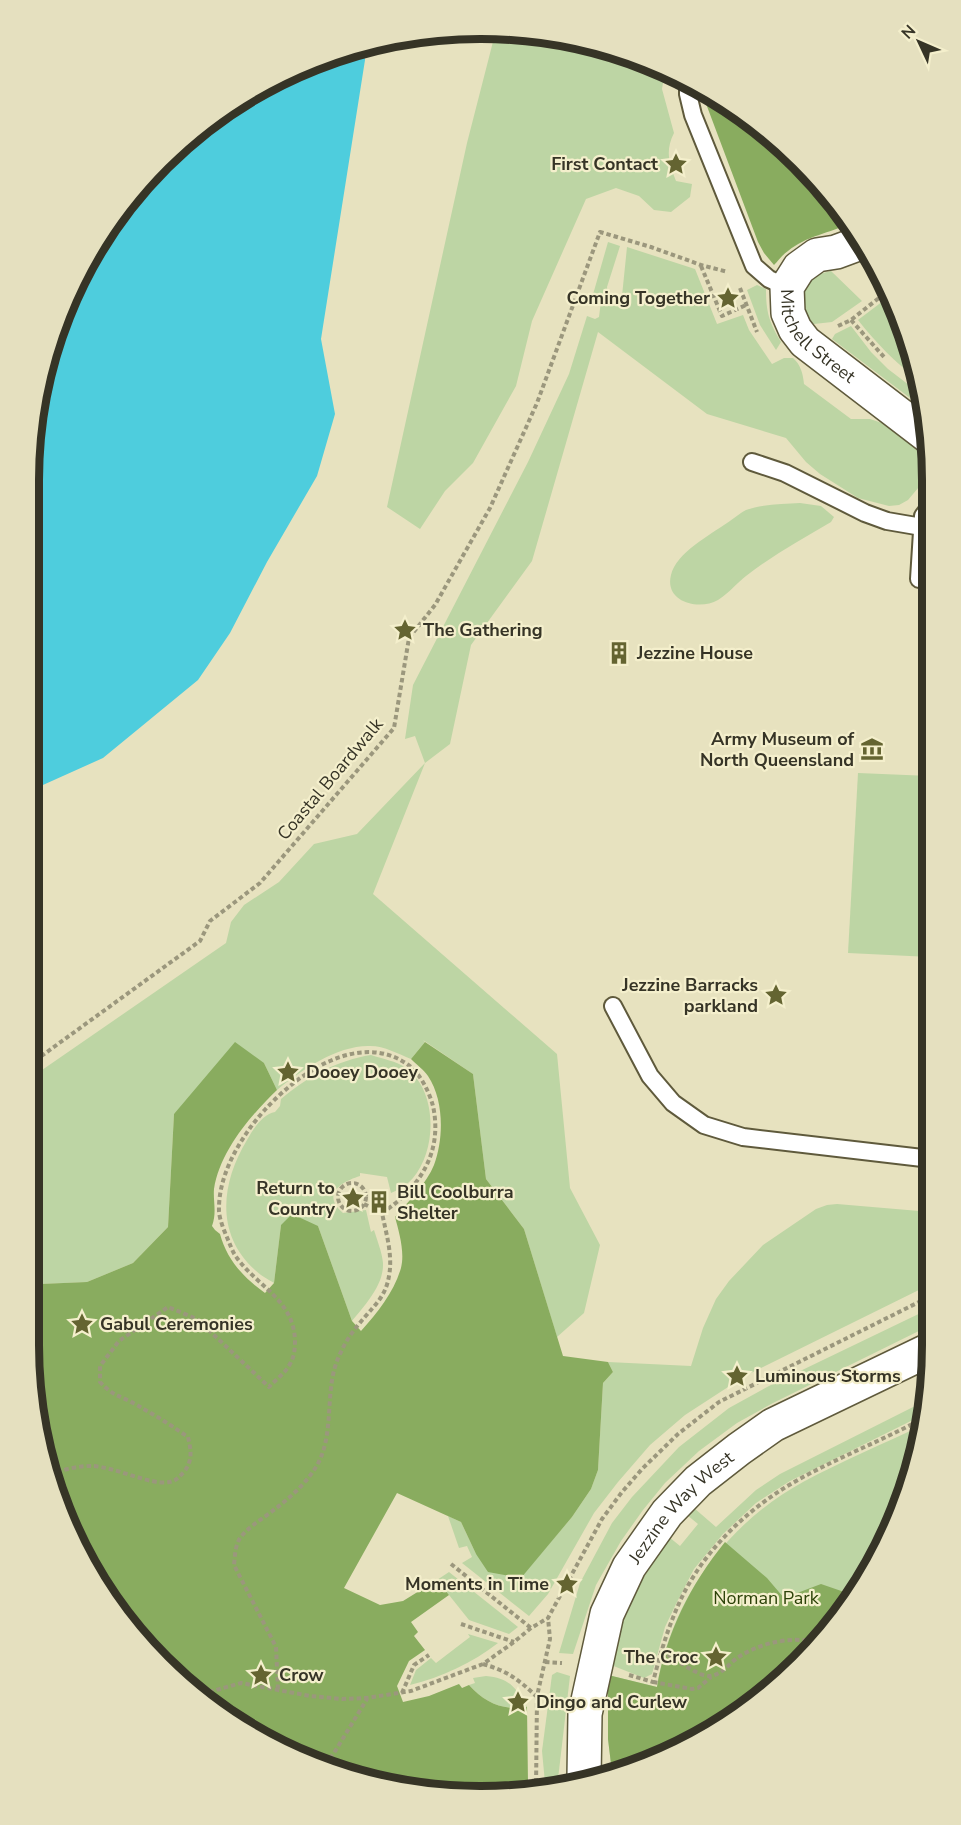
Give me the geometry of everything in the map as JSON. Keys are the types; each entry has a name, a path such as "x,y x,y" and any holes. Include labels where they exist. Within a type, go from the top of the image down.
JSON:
{"street":[{"name":"Mitchell Street","path":"854,245 818,255 799,268 787,287 788,313 795,329 805,342 919,429"},
{"name":"Jezzine Way West","path":"584,1774 585,1714 607,1614 629,1567 667,1513 698,1481 773,1425 922,1354"}],"lane":[{"path":"688,91 693,115 754,266 769,279 787,287"},
{"path":"752,462 785,472 865,513 887,521 922,527"},
{"path":"919,579 922,516"},
{"path":"613,1006 650,1076 673,1103 704,1125 743,1137 922,1158"}],"path":[{"name":"Coastal Boardwalk","path":"39,1058 200,942 211,920 260,883 394,728 409,638 435,605 490,507 537,403 600,232 701,265"},
{"path":"701,265 734,274"},
{"path":"701,265 722,315 746,305"},
{"path":"738,284 760,337"},
{"path":"836,327 851,320 881,296"},
{"path":"851,320 888,361"},
{"path":"58,1471 92,1466 118,1470 167,1483 178,1478 189,1465 191,1451 188,1437 129,1401 111,1394 100,1382 100,1366 119,1341 168,1307 197,1319 269,1387 288,1367 295,1352 295,1334 290,1317 279,1299 235,1256 226,1236 219,1213 226,1170 239,1144 271,1103 293,1083 317,1068 357,1052 372,1051 391,1056 409,1065 428,1091 435,1118 431,1157 420,1177 399,1202 382,1213"},
{"path":"353,1183 361,1187 366,1195 364,1203 357,1210 345,1209 339,1202 339,1193 344,1186 353,1183"},
{"path":"364,1203 382,1213"},
{"path":"278,1689 276,1647 234,1565 235,1552 239,1539 250,1528 305,1482 317,1466 324,1450 330,1409 330,1390 340,1352 363,1319 386,1292 390,1262 382,1213"},
{"path":"209,1692 241,1683 310,1696 367,1698 411,1692 483,1664 548,1618 602,1519 643,1467 678,1434 719,1402 922,1300"},
{"path":"653,1682 661,1651 684,1593 697,1570 727,1534 761,1504 805,1476 915,1422"},
{"path":"451,1564 531,1628"},
{"path":"536,1782 537,1696 550,1640 548,1618"},
{"path":"462,1624 514,1642"},
{"path":"545,1662 594,1666 653,1682 692,1689 698,1688 738,1658 769,1644 799,1639 808,1641"},
{"path":"661,1651 700,1673 712,1676"},
{"path":"402,1693 414,1665 429,1655"},
{"path":"483,1664 514,1676 537,1696"},
{"path":"329,1759 367,1698"}],"green space":[{"path":"494,39 567,47 622,62 664,79 662,89 674,133 669,151 670,163 676,181 692,184 690,197 671,212 654,210 639,196 616,188 586,199 532,321 516,386 473,463 445,491 420,529 387,507 467,143"},
{"path":"705,101 749,130 793,168 842,226 802,242 786,252 774,265 758,242"},
{"path":"608,242 620,246 607,287 608,294 615,298 622,296 627,247 695,269 717,324 743,315 749,330 772,364 784,358 793,358 801,370 804,384 851,419 870,419 882,423 921,453 922,483 908,500 899,505 889,506 858,498 820,474 806,462 786,438 707,414 598,332 532,561 471,645 450,744 425,763 415,736 405,739 413,685 528,462 569,374 587,316 595,319 599,317 601,301 592,298"},
{"path":"831,271 862,301 832,322 814,324 805,312 803,291 811,279"},
{"path":"757,285 766,289 769,317 781,342 776,350 760,325 747,290"},
{"path":"883,301 899,339 909,372 886,352 858,320"},
{"path":"851,326 871,352 912,388 915,402 832,339 835,334"},
{"path":"800,503 821,506 834,517 831,522 756,568 718,600 702,605 693,604 678,598 673,592 670,584 674,567 686,552 703,539 746,510 766,505"},
{"path":"425,763 373,894 557,1054 570,1188 600,1245 584,1313 557,1337 524,1229 486,1179 473,1074 423,1040 425,1042 411,1059 376,1046 358,1047 333,1054 309,1067 277,1090 264,1063 174,1114 168,1227 133,1263 87,1282 40,1284 39,1288 39,1072 226,943 231,922 244,905 279,882 314,844 357,834"},
{"path":"858,773 922,776 922,957 848,953"},
{"path":"235,1042 264,1063 277,1090 247,1122 223,1161 214,1189 215,1212 212,1226 220,1234 237,1268 265,1293 274,1283 281,1225 292,1214 318,1226 352,1321 361,1331 390,1293 401,1268 401,1242 395,1217 427,1179 434,1165 440,1143 441,1119 437,1096 428,1076 411,1059 425,1042 473,1074 486,1179 524,1229 563,1356 608,1362 613,1372 603,1383 598,1470 591,1489 572,1517 521,1578 488,1572 476,1554 461,1522 397,1493 344,1588 380,1605 403,1601 437,1580 449,1595 411,1622 418,1632 414,1636 425,1650 409,1661 397,1686 403,1702 429,1696 459,1684 462,1688 469,1685 488,1701 503,1707 527,1707 528,1783 421,1782 394,1778 339,1763 285,1740 235,1712 168,1657 130,1613 98,1565 62,1486 47,1431 40,1373 39,1288 40,1284 87,1282 133,1263 168,1227 174,1114"},
{"path":"371,1055 406,1068 416,1078 429,1106 430,1137 421,1166 411,1180 400,1188 391,1193 387,1177 360,1173 360,1176 340,1185 336,1190 334,1200 343,1213 366,1210 371,1232 374,1230 381,1250 383,1263 377,1287 352,1321 318,1226 281,1225 274,1283 257,1272 242,1256 233,1241 226,1208 232,1173 238,1156 262,1119 275,1112 280,1106 281,1099 323,1071 359,1057"},
{"path":"827,1205 922,1211 922,1288 745,1376 685,1415 650,1445 618,1482 594,1513 548,1594 529,1616 462,1563 472,1557 467,1546 459,1548 448,1516 461,1522 476,1554 521,1577 572,1517 591,1489 598,1470 603,1383 613,1372 608,1362 691,1366 703,1328 716,1299 729,1281 763,1245 816,1209"},
{"path":"922,1312 922,1329 773,1403 737,1423 699,1451 665,1483 621,1541 596,1585 573,1654 559,1653 580,1583 612,1523 632,1497 679,1447 729,1408 769,1386"},
{"path":"918,1405 916,1419 790,1481 756,1503 723,1534 694,1569 677,1602 665,1627 652,1674 644,1678 611,1665 623,1622 642,1580 669,1537 680,1546 698,1524 687,1515 694,1508 716,1527 756,1490 780,1474"},
{"name":"Norman Park","path":"914,1429 899,1486 876,1540 848,1590 831,1613 793,1657 726,1712 676,1740 611,1766 608,1739 608,1675 657,1687 664,1655 689,1595 706,1568 727,1542 775,1499 803,1482"},
{"path":"725,1542 767,1578 784,1598 821,1584 846,1593 793,1657 749,1695 726,1712 676,1740 611,1766 608,1739 608,1675 657,1687 674,1628 691,1592"},
{"path":"449,1572 518,1627 509,1634 469,1620 437,1580"},
{"path":"468,1634 498,1643 478,1657 456,1668 410,1685 416,1670 431,1658 436,1663 470,1637"},
{"path":"557,1672 570,1676 558,1779 545,1781 542,1751 552,1675"},
{"path":"486,1676 501,1679 511,1685 527,1707 510,1708 495,1704 482,1697 469,1685 475,1683 473,1678"}],"water":[{"path":"365,54 321,339 335,414 317,476 267,562 230,633 198,680 103,758 39,787 40,452 47,394 62,339 85,285 113,235 168,168 212,130 260,98 312,73"}],"place":[{"name":"First Contact","path":"676,164"},
{"name":"Coming Together","path":"728,298"},
{"name":"The Gathering","path":"405,630"},
{"name":"Jezzine House","path":"619,653"},
{"name":"Army Museum of North Queensland","path":"872,749"},
{"name":"Jezzine Barracks parkland","path":"776,995"},
{"name":"Dooey Dooey","path":"288,1072"},
{"name":"Return to Country","path":"353,1198"},
{"name":"Bill Coolburra Shelter","path":"379,1202"},
{"name":"Gabul Ceremonies","path":"82,1324"},
{"name":"Luminous Storms","path":"737,1376"},
{"name":"Moments in Time","path":"567,1584"},
{"name":"The Croc","path":"716,1657"},
{"name":"Crow","path":"261,1675"},
{"name":"Dingo and Curlew","path":"518,1702"}]}
